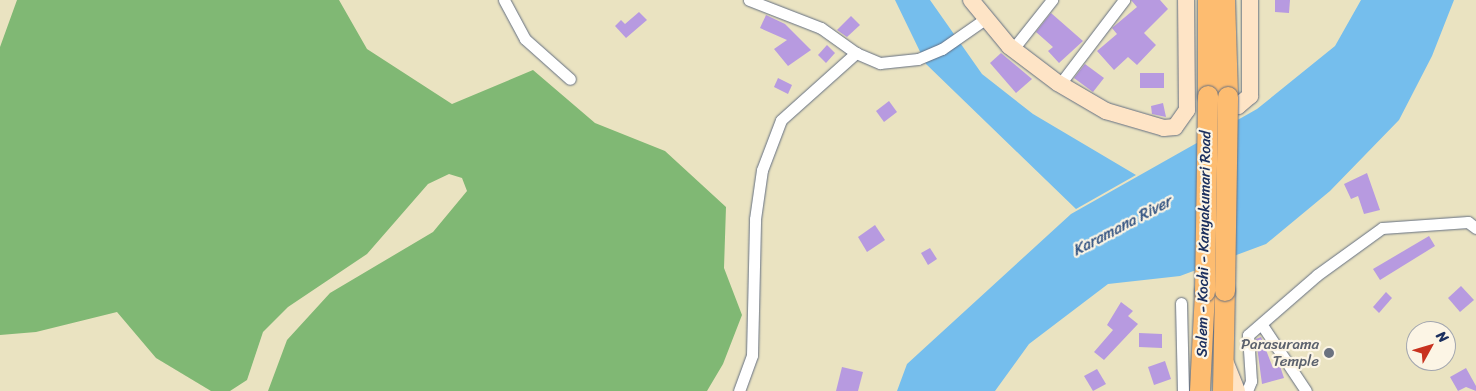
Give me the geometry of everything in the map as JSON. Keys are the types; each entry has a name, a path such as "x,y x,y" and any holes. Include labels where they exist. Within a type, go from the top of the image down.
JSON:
{"highway":[{"name":"Salem - Kochi - Kanyakumari Road","path":"1200,391 1204,292 1208,0"},
{"name":"Salem - Kochi - Kanyakumari Road","path":"1223,391 1228,96 1225,0"}],"street":[{"path":"504,0 525,39 570,79"},
{"path":"749,0 821,28 856,53 880,63 918,59 964,36 985,19"},
{"path":"971,0 985,19 1013,48 1060,84 1141,125 1175,128 1187,110 1186,0"},
{"path":"1013,48 1052,0"},
{"path":"1060,84 1124,0"},
{"path":"1187,110 1238,106 1250,96 1250,0"},
{"path":"738,391 752,355 755,219 767,147 781,120 856,53"},
{"path":"1247,391 1251,381 1248,335 1262,325 1317,275 1382,228 1468,222 1476,228"},
{"path":"1182,303 1183,391"},
{"path":"1262,325 1306,391"},
{"path":"1224,360 1237,391"}],"green space":[{"path":"17,0 339,0 367,49 452,104 533,70 595,123 665,151 726,207 724,268 742,315 723,364 707,391 268,391 287,340 330,293 433,232 467,191 462,178 449,174 428,184 367,254 288,307 263,332 247,380 230,391 211,391 156,358 117,312 36,332 0,335 0,47"}],"water":[{"path":"895,0 930,0 982,74 1033,114 1136,175 1076,209 926,64"},
{"name":"Karamana River","path":"1361,0 1454,0 1432,56 1399,120 1330,191 1266,244 1180,276 1108,284 1029,344 995,391 897,391 907,364 1071,214 1257,109 1335,46"}],"building":[{"path":"1131,0 1160,0 1168,9 1144,33 1156,45 1137,65 1128,57 1114,70 1097,51 1117,34 1112,28 1137,7"},
{"path":"1275,0 1290,0 1289,13 1275,12"},
{"path":"639,12 647,20 626,38 615,26 621,20 625,24"},
{"path":"1051,13 1083,41 1059,63 1048,51 1053,47 1036,32"},
{"path":"766,15 785,24 811,50 788,66 774,49 787,40 760,28"},
{"path":"851,16 860,25 847,37 837,30"},
{"path":"827,45 835,53 826,63 818,55"},
{"path":"1001,53 1032,79 1016,93 990,63"},
{"path":"1085,64 1104,78 1093,92 1074,78"},
{"path":"1140,73 1164,73 1164,88 1140,88"},
{"path":"778,78 792,85 788,94 774,87"},
{"path":"889,101 897,112 884,122 876,111"},
{"path":"1163,103 1166,117 1152,114 1151,106"},
{"path":"1367,173 1380,210 1364,214 1358,196 1351,199 1344,184"},
{"path":"875,225 885,240 867,252 858,237"},
{"path":"1429,236 1435,246 1380,280 1373,269"},
{"path":"930,248 937,259 928,265 921,253"},
{"path":"1461,286 1474,300 1460,312 1448,298"},
{"path":"1386,292 1392,298 1379,313 1373,307"},
{"path":"1121,302 1133,311 1128,316 1138,324 1104,360 1094,352 1113,330 1107,325"},
{"path":"1139,333 1162,334 1162,348 1139,347"},
{"path":"1261,337 1273,368 1280,366 1284,378 1262,384 1256,339"},
{"path":"1165,361 1171,379 1154,385 1148,367"},
{"path":"842,367 863,372 858,391 836,391"},
{"path":"1466,368 1476,386 1476,391 1466,387 1458,391 1450,377"},
{"path":"1097,369 1106,384 1093,391 1084,376"}],"place":[{"name":"Parasurama Temple","path":"1329,353"}]}
